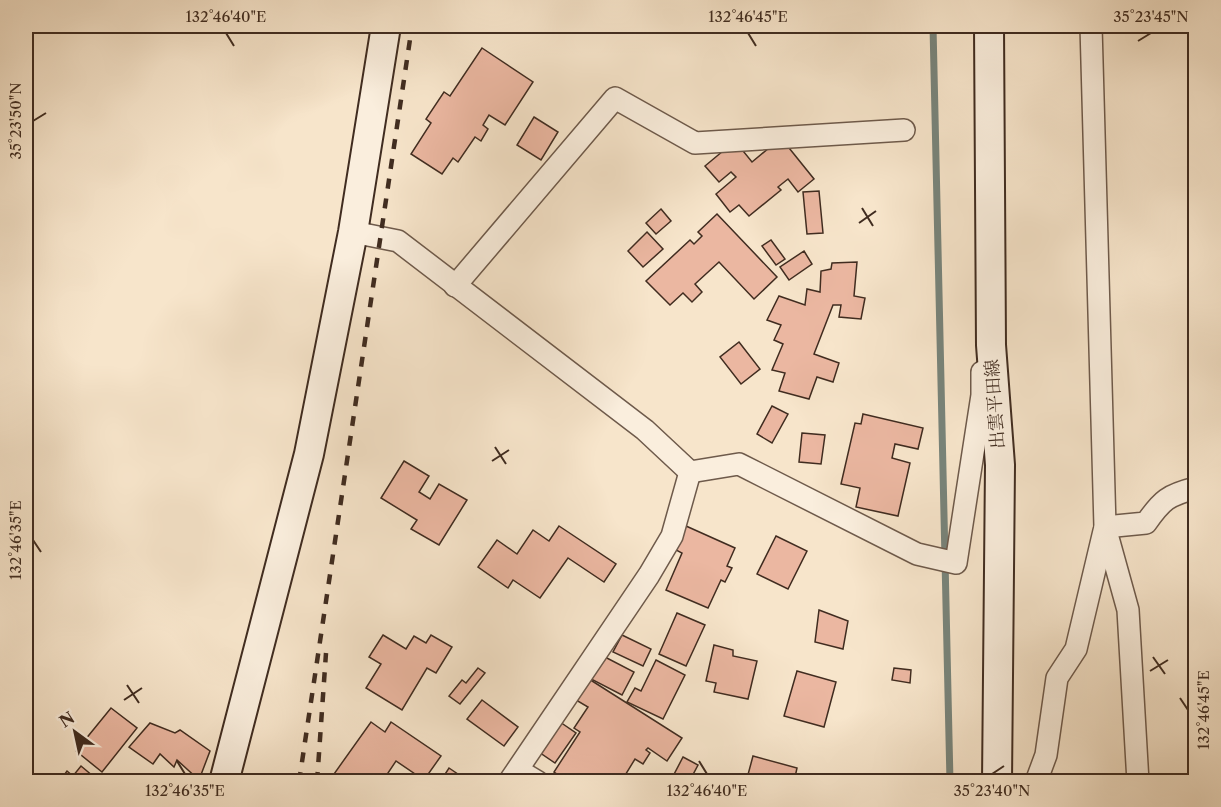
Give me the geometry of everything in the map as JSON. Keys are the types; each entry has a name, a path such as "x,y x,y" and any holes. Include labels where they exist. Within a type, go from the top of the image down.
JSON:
{"street":[{"path":"224,782 309,454 353,232 386,26"},
{"name":"出雲平田線","path":"989,26 991,345 1000,465 997,782"},
{"path":"1091,26 1105,527 1128,610 1138,782"},
{"path":"455,286 615,98 695,143 904,130"},
{"path":"353,232 398,242 645,430 690,472"},
{"path":"690,472 739,464 917,554 956,563 982,395 983,353 991,345"},
{"path":"538,782 514,776 649,575 672,536 690,472"},
{"path":"1105,527 1146,523 1158,505 1171,494 1196,488"},
{"path":"1036,782 1046,755 1057,678 1076,649 1105,527"}],"building":[{"path":"482,48 533,82 505,125 489,115 483,125 488,129 481,141 475,137 458,162 453,158 442,174 411,154 431,123 426,119 444,92 450,96"},
{"path":"534,117 558,132 541,160 517,145"},
{"path":"781,138 814,179 798,192 788,179 778,187 781,190 749,216 739,205 730,212 716,194 736,177 731,172 719,182 705,166 735,141 752,162"},
{"path":"819,191 823,233 807,234 803,192"},
{"path":"661,209 671,221 656,234 646,223"},
{"path":"717,214 777,277 754,299 719,262 695,284 702,292 692,302 683,293 670,305 646,281 690,240 694,244 702,236 698,232"},
{"path":"647,232 663,249 643,267 628,251"},
{"path":"771,240 785,259 776,265 762,246"},
{"path":"804,251 812,264 789,280 780,267"},
{"path":"857,262 854,296 865,298 861,319 839,317 841,305 833,305 814,354 839,363 833,382 817,377 809,399 779,391 785,373 772,370 783,344 774,340 781,325 767,320 779,296 805,305 807,289 820,292 821,271 831,269 832,263"},
{"path":"739,342 760,369 741,384 720,357"},
{"path":"772,406 788,414 772,443 757,434"},
{"path":"863,414 923,428 918,449 895,444 892,458 910,463 898,516 856,507 860,488 841,484 855,423 861,424"},
{"path":"802,433 825,435 821,464 799,462"},
{"path":"404,461 429,476 419,492 430,499 439,484 467,500 439,545 411,529 417,520 381,498"},
{"path":"559,526 616,564 604,582 568,558 540,598 513,580 508,588 478,567 497,540 517,554 533,530 549,541"},
{"path":"686,526 735,548 727,566 732,568 725,582 721,580 708,608 666,590 682,553 676,550"},
{"path":"776,536 807,551 788,589 757,574"},
{"path":"819,610 848,621 843,649 815,642"},
{"path":"677,613 705,625 686,666 659,654"},
{"path":"383,635 406,649 414,636 426,643 431,635 452,647 436,673 427,668 402,710 366,688 381,664 369,657"},
{"path":"622,635 651,649 643,666 613,652"},
{"path":"714,645 733,650 733,656 757,661 748,699 714,692 716,683 706,681"},
{"path":"603,656 634,672 622,695 591,679"},
{"path":"656,660 685,675 663,719 627,702 635,688 641,691"},
{"path":"478,668 485,673 460,704 449,696 462,680 466,683"},
{"path":"894,668 911,670 910,683 892,680"},
{"path":"797,671 836,682 824,727 784,716"},
{"path":"589,679 682,738 667,761 648,748 646,750 650,753 643,764 635,759 621,782 575,782 571,779 569,782 554,772 580,732 574,728 588,707 576,700"},
{"path":"482,700 518,727 504,746 467,719"},
{"path":"111,708 137,728 102,772 76,751"},
{"path":"557,720 576,733 555,763 536,750"},
{"path":"371,722 385,732 391,722 441,756 424,780 396,761 382,782 345,782 334,774"},
{"path":"150,723 175,733 180,730 210,751 199,780 177,760 174,767 160,754 153,764 129,747"},
{"path":"753,756 797,768 794,782 746,782"},
{"path":"683,757 698,765 689,782 670,782"},
{"path":"81,766 100,782 59,782 67,771 73,776"},
{"path":"449,768 468,781 468,782 440,782"}],"waterway":[{"path":"933,26 950,782"}],"railway":[{"path":"299,782 412,26"},
{"path":"317,782 326,653"}]}
